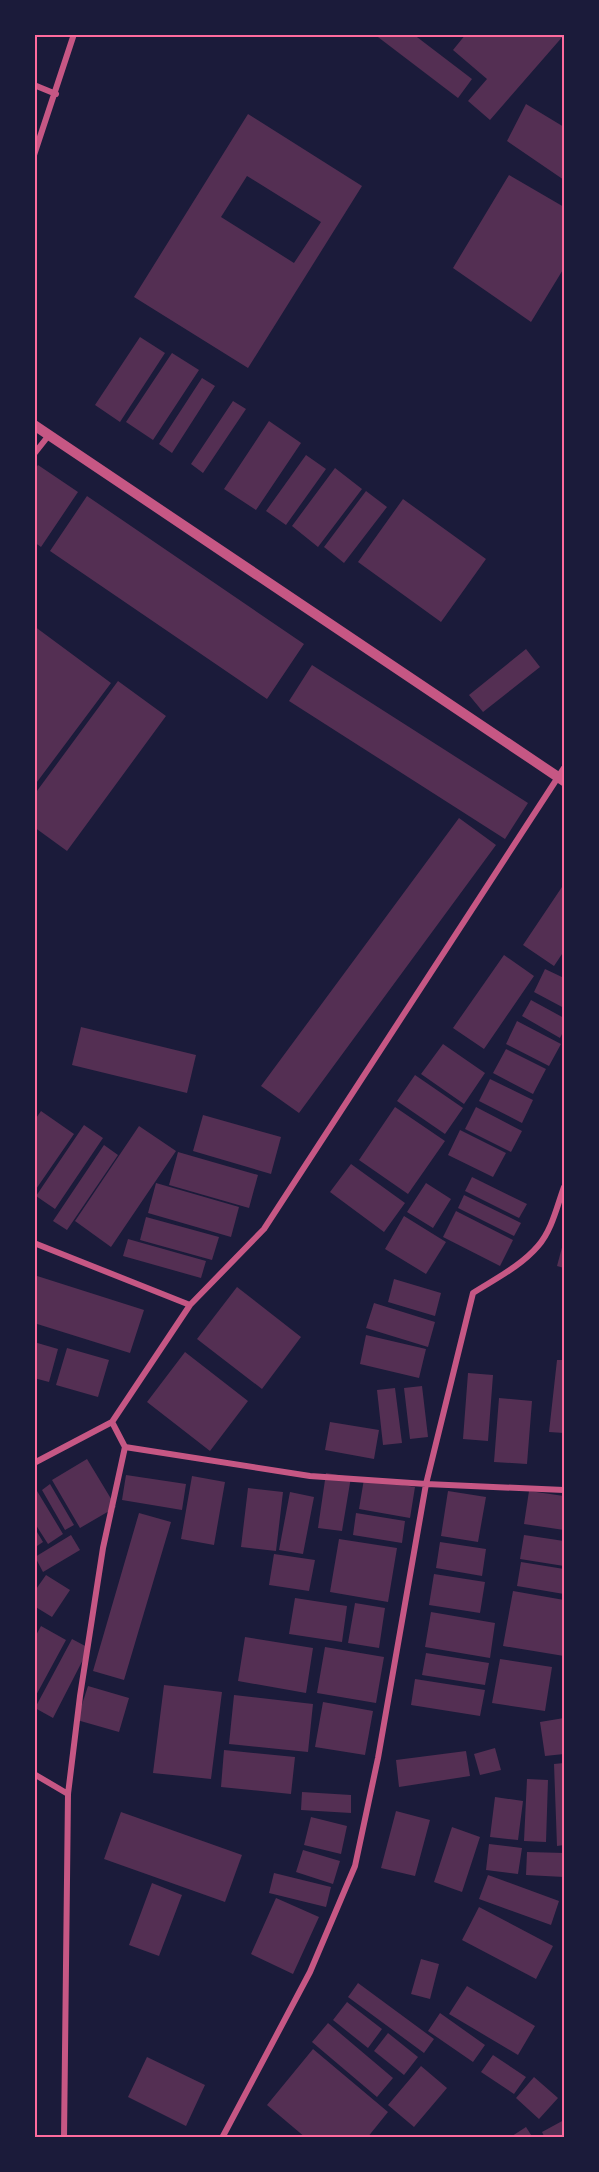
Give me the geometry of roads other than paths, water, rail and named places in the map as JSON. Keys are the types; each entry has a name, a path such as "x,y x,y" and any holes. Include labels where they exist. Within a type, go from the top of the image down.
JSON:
{"street":[{"path":"34,155 74,34"},
{"path":"34,85 56,94"},
{"path":"34,425 562,776 264,1229 190,1305 112,1422 34,1463"},
{"path":"34,454 49,434"},
{"path":"222,2138 310,1972 355,1866 378,1758 426,1485 473,1293 520,1263 538,1246 549,1227 564,1186"},
{"path":"34,1242 190,1305"},
{"path":"64,2138 68,1794 80,1696 103,1548 125,1446 112,1422"},
{"path":"125,1446 310,1476 426,1485 564,1490"},
{"path":"34,1774 68,1794"}]}
